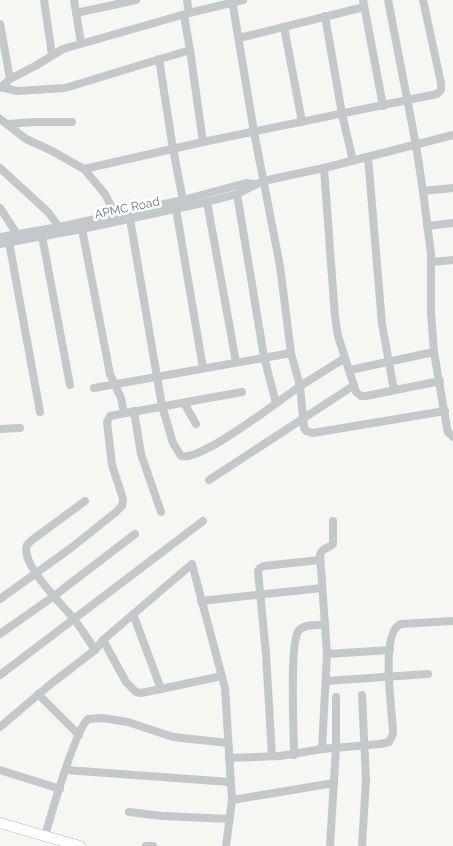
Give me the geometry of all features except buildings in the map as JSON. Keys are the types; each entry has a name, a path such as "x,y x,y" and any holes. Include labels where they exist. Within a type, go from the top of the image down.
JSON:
{"main road":[{"path":"0,823 80,846"},
{"path":"0,829 59,846"}],"street":[{"path":"44,0 52,55"},
{"path":"74,0 81,44"},
{"path":"76,13 136,0"},
{"path":"186,0 190,50 203,142"},
{"path":"1,87 10,79 63,49 232,1 243,0"},
{"path":"388,0 416,145 431,262 431,313 434,352 448,432 453,437"},
{"path":"84,170 203,142 435,95 441,87 424,0"},
{"path":"232,1 254,132 259,182 280,266 291,353 300,386 302,419 306,431 313,433 445,412"},
{"path":"239,38 325,16 364,3 383,106"},
{"path":"325,16 342,114 353,160"},
{"path":"0,24 10,79"},
{"path":"284,27 302,122"},
{"path":"1,87 17,91 65,88 190,50"},
{"path":"159,59 183,200"},
{"path":"0,119 26,139 50,150 84,170 105,194 115,214"},
{"path":"8,124 72,122"},
{"name":"APMC Road","path":"0,238 183,200 246,183 324,168 453,135"},
{"path":"368,157 382,324 394,390"},
{"path":"0,168 48,212 59,227"},
{"path":"324,168 334,317 338,336 356,392 361,396 440,381"},
{"name":"APMC Road","path":"0,244 82,229 206,202 237,194 259,182"},
{"path":"422,191 453,188"},
{"path":"237,194 264,357 276,403"},
{"path":"206,202 236,362"},
{"path":"0,208 17,234"},
{"path":"176,209 203,368"},
{"path":"130,219 162,406 173,443 178,453 186,457 212,446 345,358"},
{"path":"427,226 453,223"},
{"path":"82,229 110,374 121,398 124,413"},
{"path":"42,236 70,384"},
{"path":"9,242 40,412"},
{"path":"431,262 453,260"},
{"path":"350,370 434,352"},
{"path":"94,388 291,353"},
{"path":"209,480 353,386"},
{"path":"0,599 76,544 122,506 123,499 112,464 107,422 110,416 242,392"},
{"path":"184,403 196,424"},
{"path":"134,411 141,454 160,512"},
{"path":"0,429 20,428"},
{"path":"85,501 26,545 25,549 27,557 36,573 74,619 95,650"},
{"path":"0,675 122,580 203,521"},
{"path":"322,749 326,654 320,560 321,551 333,544 333,521"},
{"path":"0,634 54,596 135,534"},
{"path":"272,756 258,571 260,568 271,565 320,560"},
{"path":"0,729 38,694 95,650 103,640 192,564 222,676 226,701 232,800 226,846"},
{"path":"201,601 322,588"},
{"path":"134,614 161,689"},
{"path":"229,758 294,755 322,749 386,744 392,738 393,728 388,677 393,630 398,625 452,621"},
{"path":"294,755 293,675 295,639 297,632 304,626 325,624"},
{"path":"103,640 131,688 136,692 141,693 222,676"},
{"path":"326,654 390,650"},
{"path":"326,681 428,674"},
{"path":"38,694 79,736"},
{"path":"362,695 366,780 362,846"},
{"path":"330,846 336,748 336,697"},
{"path":"45,836 66,770 85,722 88,719 102,718 138,724 173,737 228,743"},
{"path":"0,770 60,789"},
{"path":"66,770 230,782"},
{"path":"232,800 334,783"},
{"path":"129,812 162,816 230,819"},
{"path":"146,846 154,846"}]}
